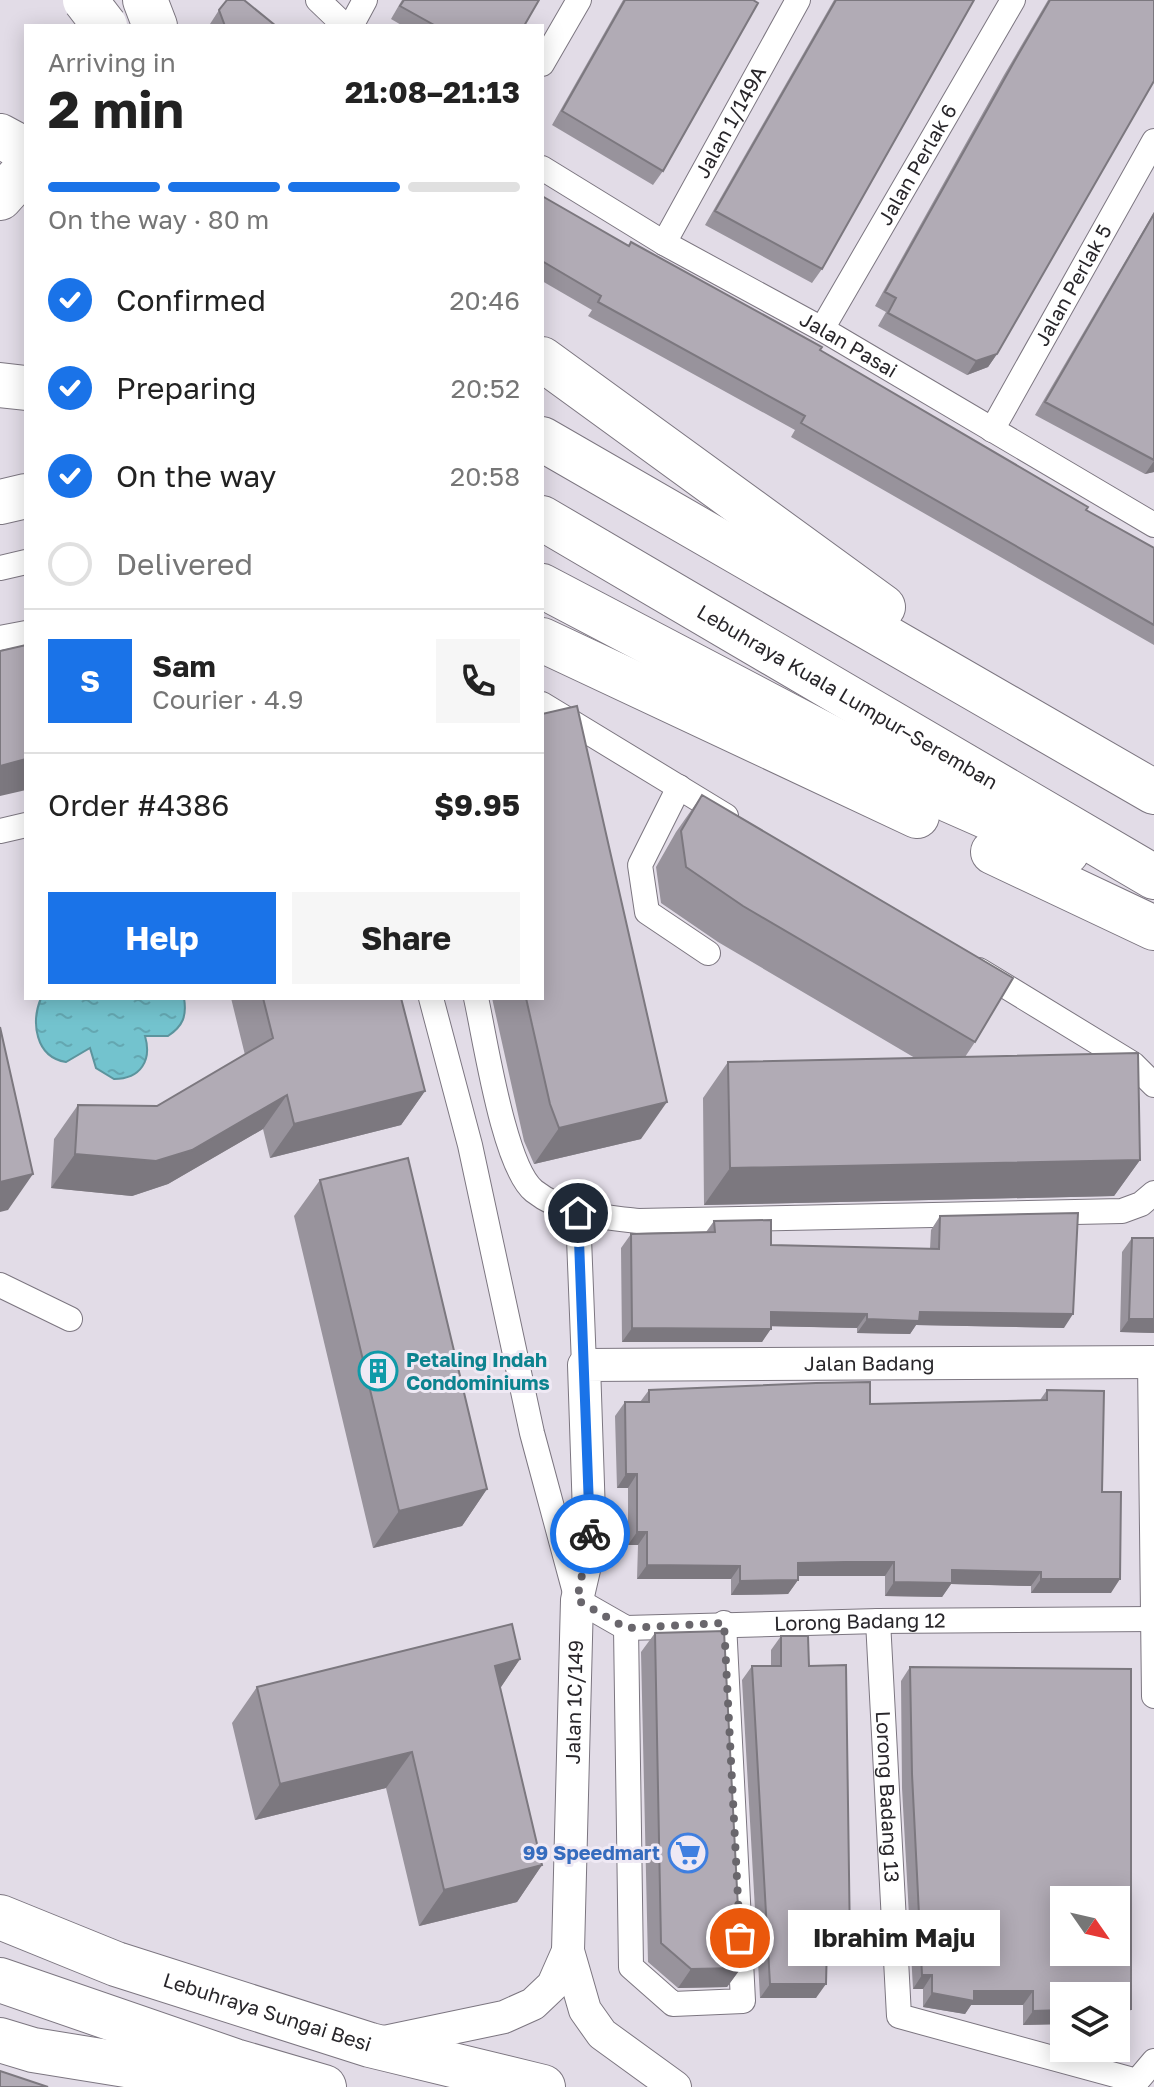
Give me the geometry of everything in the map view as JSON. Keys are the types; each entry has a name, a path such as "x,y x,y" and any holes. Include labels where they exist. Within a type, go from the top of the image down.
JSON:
{"highway":[{"path":"87,0 89,24"},
{"path":"87,0 104,24"},
{"path":"145,0 154,24"},
{"path":"0,136 24,149"},
{"path":"0,198 24,171"},
{"path":"0,207 24,220"},
{"path":"544,360 1079,748"},
{"path":"0,385 24,388"},
{"path":"0,412 24,412"},
{"path":"544,440 1154,792"},
{"path":"0,502 24,496"},
{"name":"Lebuhraya Kuala Lumpur–Seremban","path":"544,519 1154,877"},
{"path":"544,587 984,818 1154,889"},
{"path":"544,641 1154,928"},
{"path":"0,1896 65,1942"},
{"name":"Lebuhraya Sungai Besi","path":"0,1917 116,1964 370,2045 543,2087"},
{"path":"0,1980 235,2061 324,2087"},
{"path":"16,2045 259,2087"}],"street":[{"path":"318,0 346,24"},
{"path":"349,24 365,0"},
{"path":"544,61 579,0"},
{"name":"Jalan 1/149A","path":"664,243 798,0"},
{"name":"Jalan Perlak 6","path":"822,329 1013,0"},
{"name":"Jalan Perlak 5","path":"992,430 1154,141"},
{"name":"Jalan Pasai","path":"544,169 664,243 822,329 1154,525"},
{"path":"0,568 24,562"},
{"path":"0,638 24,633"},
{"path":"544,705 746,828"},
{"path":"679,787 640,865 641,887 647,912 708,953"},
{"path":"0,831 24,825"},
{"path":"959,958 1133,1064 1154,1085"},
{"path":"432,1000 470,1145 532,1433 577,1600 626,1628 631,1967 673,2004 743,2001 724,1623"},
{"path":"476,1000 512,1152 523,1178 533,1191 578,1213 638,1221 1122,1211 1141,1204 1154,1193"},
{"name":"Jalan 1C/149","path":"578,1213 590,1544 577,1600 568,1951 585,2010 602,2034 675,2087"},
{"path":"0,1285 70,1319"},
{"path":"1152,1362 1154,1696"},
{"name":"Jalan Badang","path":"584,1365 1152,1362"},
{"name":"Lorong Badang 12","path":"626,1628 724,1623 1152,1619"},
{"name":"Lorong Badang 13","path":"878,1621 899,2016 1137,2081 1154,2061"},
{"name":"Jalan 1C/149","path":"370,2045 504,2017 533,2004 553,1985 568,1951"}],"water":[{"path":"40,1000 184,1000 185,1010 183,1020 168,1036 145,1036 147,1053 138,1072 114,1079 96,1068 90,1048 66,1062 48,1053 38,1037"}],"building":[{"path":"227,0 244,0 274,24 224,24 219,10"},
{"path":"404,0 539,0 525,24 432,24 400,6"},
{"path":"625,0 753,0 758,3 663,171 562,111"},
{"path":"836,0 974,0 822,269 715,211"},
{"path":"1050,0 1154,0 1154,81 997,354 976,361 888,313 896,298 885,292"},
{"path":"544,197 629,246 631,242 822,347 820,350 1154,548 1154,625 801,423 805,416 598,302 601,296 544,262"},
{"path":"1154,214 1154,460 1045,402"},
{"path":"24,645 24,760 0,766 0,651"},
{"path":"577,706 667,1102 559,1128 550,1104 526,1000 544,1000 544,714"},
{"path":"702,795 1013,978 975,1042 743,906 686,867 681,831"},
{"path":"264,1000 402,1000 425,1091 294,1124 287,1095 192,1150 156,1161 75,1154 78,1105 157,1106 273,1038"},
{"path":"0,1027 33,1174 0,1182"},
{"path":"1138,1053 1140,1160 730,1168 728,1062"},
{"path":"408,1158 487,1489 399,1511 320,1180"},
{"path":"1078,1213 1073,1314 920,1312 919,1321 867,1319 867,1314 771,1312 771,1329 632,1328 631,1234 715,1232 714,1221 771,1220 771,1245 939,1249 940,1216"},
{"path":"1132,1238 1154,1238 1154,1319 1129,1319"},
{"path":"870,1382 870,1404 1047,1400 1047,1390 1104,1391 1102,1492 1121,1492 1120,1579 1041,1579 1041,1572 952,1570 952,1583 894,1582 894,1562 845,1562 798,1563 798,1580 740,1581 740,1566 647,1565 647,1532 637,1532 637,1474 626,1474 625,1402 649,1402 649,1390"},
{"path":"512,1624 520,1659 495,1666 542,1865 444,1890 412,1752 280,1784 257,1687"},
{"path":"724,1631 741,1968 691,1969 661,1943 655,1633"},
{"path":"781,1636 808,1636 809,1666 846,1665 850,1943 827,1944 826,1984 770,1984 752,1666 781,1666"},
{"path":"910,1667 1131,1669 1131,2009 1130,1982 1050,1982 1050,2010 1033,2011 1033,1991 974,1991 974,2001 932,1993 932,1975 922,1975"},
{"path":"0,2071 48,2087 0,2087"}],"way so far":[{"path":"590,1534 577,1600 626,1628 724,1623 740,1938"}],"place":[{"name":"Petaling Indah Condominiums","path":"378,1371"},
{"name":"99 Speedmart","path":"688,1853"},
{"name":"Ibrahim Maju","path":"740,1938"}],"route":[{"path":"578,1213 590,1534"}]}
